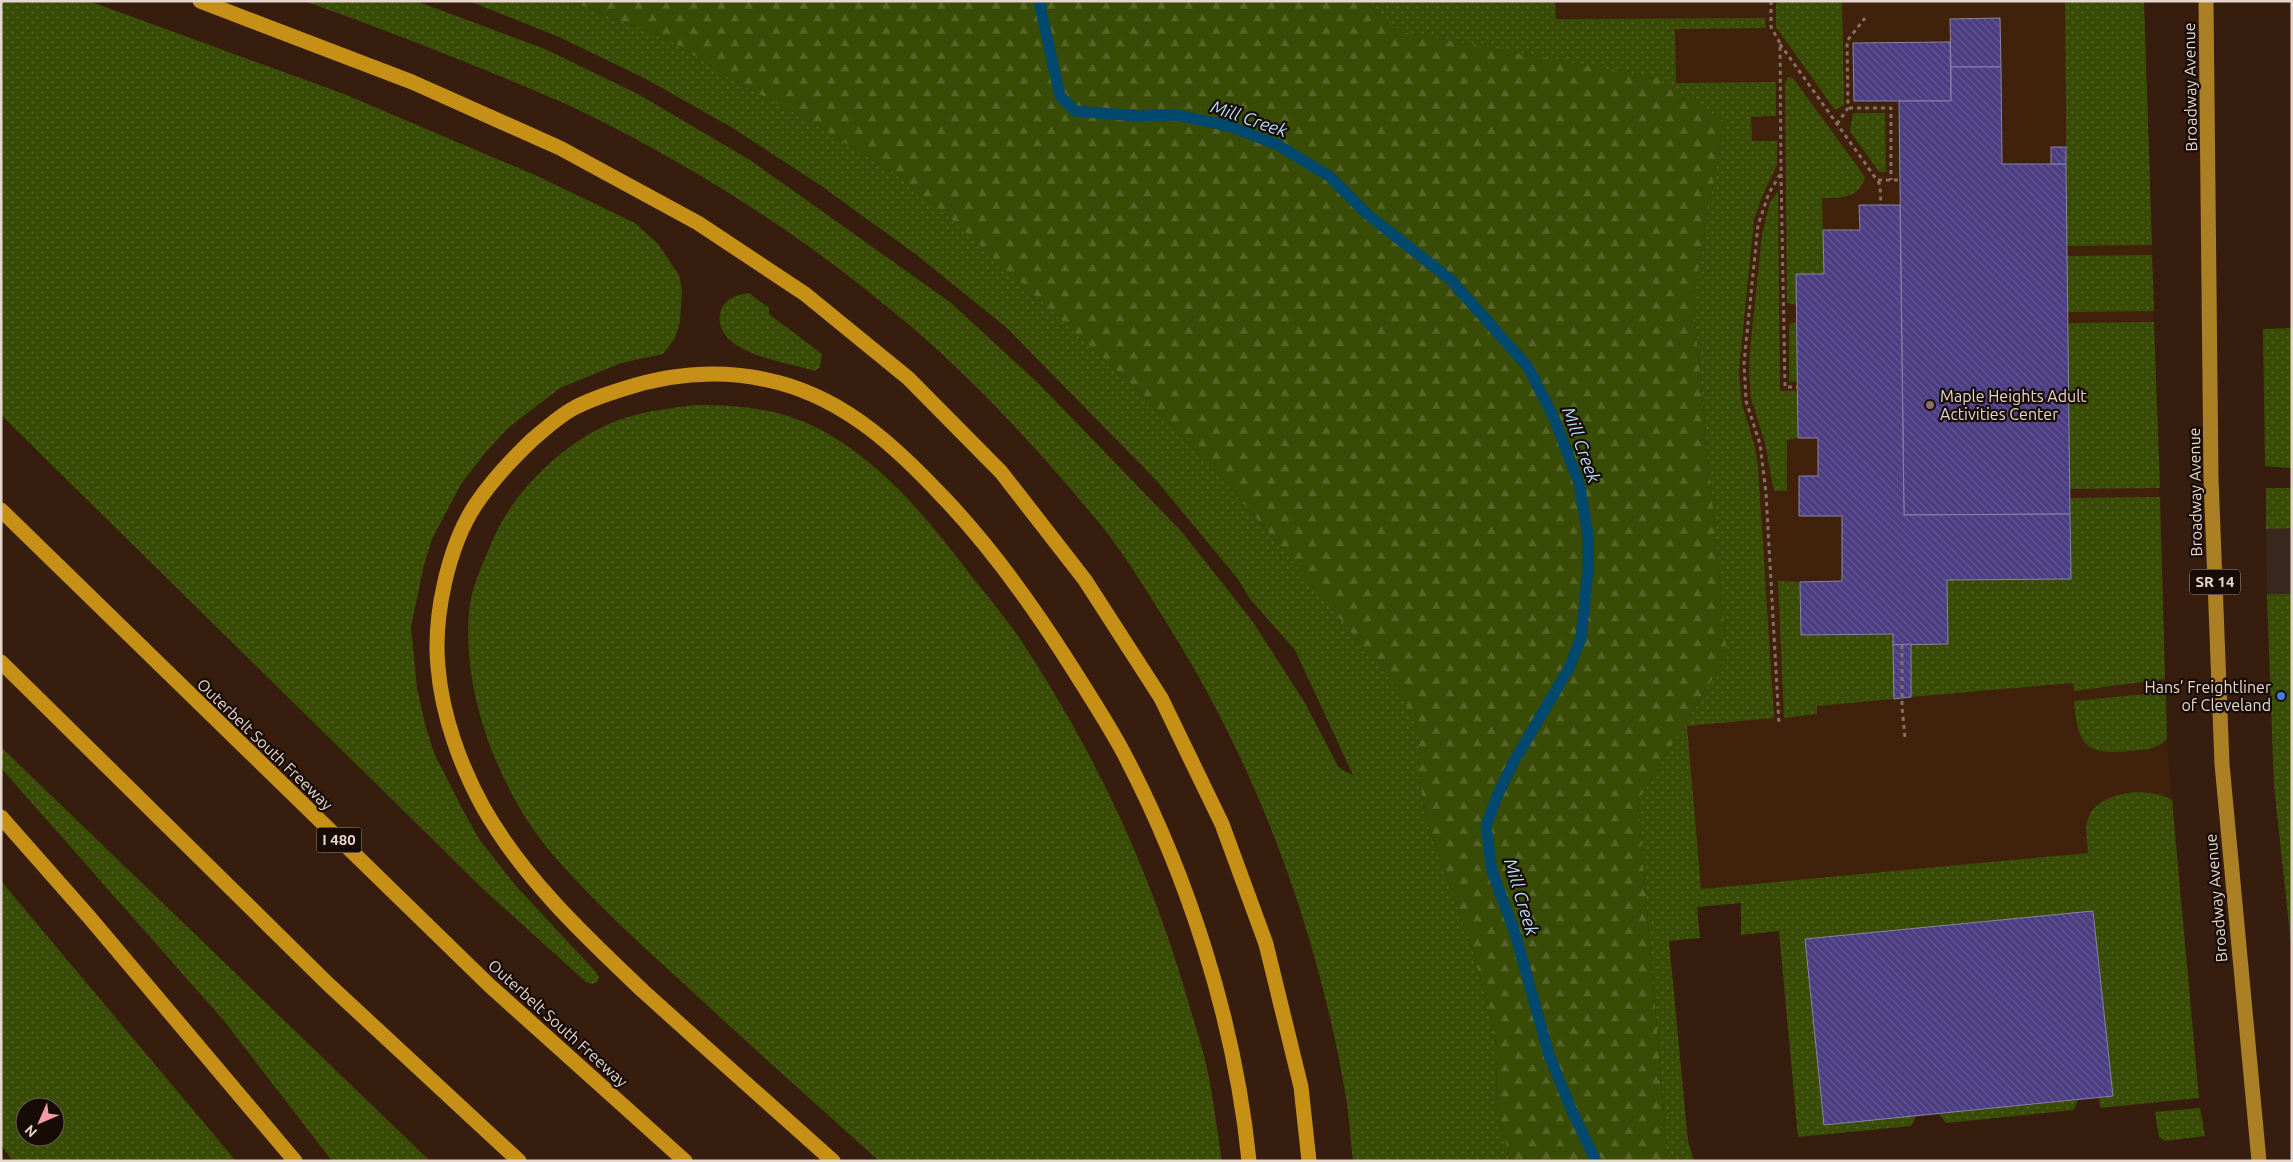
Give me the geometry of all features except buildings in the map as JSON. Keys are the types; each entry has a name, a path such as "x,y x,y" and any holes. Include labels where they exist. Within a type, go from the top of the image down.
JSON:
{"highway":[{"path":"200,1 412,82 534,136 560,148 698,223 805,294 900,372 1001,472 1085,580 1160,698 1222,824 1266,944 1301,1087 1308,1161"},
{"path":"833,1161 610,961 550,897 503,838 484,808 467,775 443,704 437,665 437,633 441,603 448,571 472,509 496,476 544,430 574,408 648,381 676,376 709,374 749,376 784,384 821,398 858,419 891,445 955,510 986,546 1042,621 1093,701 1118,743 1154,817 1192,911 1219,1000 1239,1093 1249,1161"},
{"name":"Outerbelt South Freeway","path":"1,510 489,985 685,1161"},
{"path":"1,662 327,983 519,1161"},
{"path":"1,816 90,918 295,1161"}],"main road":[{"name":"Broadway Avenue","path":"2206,1 2212,478 2222,764 2259,1161"}],"path":[{"path":"1771,1 1771,27 1780,43 1877,180 1880,185 1881,205"},
{"path":"1837,124 1848,108 1847,41 1865,18"},
{"path":"1780,43 1785,387 1798,387"},
{"path":"1848,108 1891,108 1891,180"},
{"path":"1779,724 1766,493 1760,444 1746,401 1744,363 1758,225 1769,194 1781,173"},
{"path":"1877,180 1900,180"},
{"path":"1902,645 1902,707 1905,738"}],"shaded area":[{"name":"Maple Heights Adult Activities Center","path":"1363,1 2144,1 2167,739 2177,857 1646,906 1638,800"},
{"name":"Hans’ Freightliner of Cleveland","path":"2266,488 2292,488 2292,953 2274,785 2267,608"}],"green space":[{"path":"1,1 89,1 344,94 535,175 635,223 658,244 679,275 682,291 680,322 675,338 663,354 621,363 560,388 508,428 485,453 461,484 432,539 424,565 411,627 417,688 425,724 434,753 464,812 479,839 515,885 596,972 599,977 597,982 592,984 586,982 483,889 1,415"},
{"path":"304,1 416,1 545,49 638,94 750,160 950,302 1040,385 1182,532 1253,622 1305,703 1339,768 1353,775 1295,650 1250,599 1238,579 1156,480 1007,328 918,256 820,185 731,127 646,79 559,37 469,1 570,1 669,40 738,83 810,121 894,173 948,216 1140,392 1279,544 1401,692 1418,731 1418,775 1428,825 1470,941 1489,1008 1497,1049 1496,1110 1511,1161 1353,1161 1344,1086 1332,1025 1316,964 1278,845 1227,731 1198,676 1166,622 1111,538 1020,432 944,356 918,332 819,254 743,202 664,155 558,100 436,50"},
{"path":"570,1 1363,1 1402,32 1656,78 1724,121 1693,300 1727,655 1638,800 1668,1161 1511,1161 1496,1110 1497,1049 1489,1008 1470,941 1428,825 1418,775 1418,731 1400,692 1279,544 1140,392 948,216 894,173 810,121 738,83 669,40"},
{"path":"1363,1 1555,1 1556,19 1765,18 1766,28 1675,29 1676,83 1776,82 1776,116 1751,117 1752,141 1777,141 1777,165 1761,199 1754,220 1739,370 1742,404 1755,447 1758,466 1774,718 1687,726 1701,889 2088,853 2086,832 2088,819 2093,809 2102,802 2125,793 2138,792 2151,793 2172,800 2199,1098 2100,1108 2099,1098 2113,1096 2093,911 1806,939 1916,1116 1911,1126 1798,1137 1779,931 1741,935 1741,903 1697,907 1700,938 1669,941 1688,1141 1694,1161 1668,1161 1638,800 1727,655 1693,300 1724,121 1655,78 1402,32"},
{"path":"1776,1 1842,1 1844,105 1835,110 1776,27"},
{"path":"2065,1 2144,1 2152,245 2067,246"},
{"path":"1788,77 1793,78 1865,177 1858,190 1848,196 1822,198 1824,274 1796,274 1797,305 1787,303 1785,83"},
{"path":"1853,113 1885,113 1886,172 1879,172 1850,131"},
{"path":"1778,191 1780,391 1798,391 1798,438 1787,440 1787,491 1774,491 1765,443 1751,398 1749,374 1762,234 1770,202"},
{"path":"2152,255 2154,311 2068,312 2067,256"},
{"path":"749,293 769,308 769,314 822,354 820,367 815,371 771,360 754,354 728,339 721,328 720,314 722,309 727,301 739,295"},
{"path":"1796,322 1798,381 1789,382 1789,324"},
{"path":"2154,322 2160,488 2069,489 2068,323"},
{"path":"2292,328 2292,468 2265,466 2263,329"},
{"path":"696,405 746,407 782,414 820,430 845,445 890,481 911,502 1018,636 1071,722 1095,766 1138,858 1173,953 1204,1055 1222,1161 879,1161 616,920 569,873 534,831 500,771 487,738 477,704 468,636 470,604 474,586 504,517 531,482 564,451 600,428 619,420 648,412"},
{"path":"2266,488 2292,488 2292,528 2266,529"},
{"path":"2160,497 2165,679 2074,691 2073,683 1911,697 1911,644 1948,644 1947,580 2071,579 2070,498"},
{"path":"1778,581 1800,582 1801,635 1893,634 1894,699 1817,706 1817,714 1784,718"},
{"name":"Hans’ Freightliner of Cleveland","path":"2267,594 2292,594 2292,953 2274,785"},
{"path":"2166,692 2167,739 2159,745 2141,750 2103,751 2094,749 2082,738 2078,728 2074,701"},
{"path":"1,747 430,1161 332,1161 225,1022 1,768"},
{"path":"1,881 236,1161 13,1161 1,1145"},
{"path":"2078,1100 2074,1110 1946,1123 1939,1114"},
{"path":"2200,1108 2205,1136 2165,1141 2159,1137 2155,1112"}],"waterway":[{"name":"Mill Creek","path":"1039,1 1060,96 1075,111 1137,116 1176,115 1229,126 1278,145 1329,176 1367,214 1451,280 1528,367 1554,418 1579,483 1588,535 1588,571 1581,638 1569,668 1513,763 1498,794 1486,826 1492,871 1515,933 1549,1055 1572,1111 1596,1161"}],"place":[{"name":"Maple Heights Adult Activities Center","path":"1930,405"},
{"name":"Hans’ Freightliner of Cleveland","path":"2281,696"}]}
